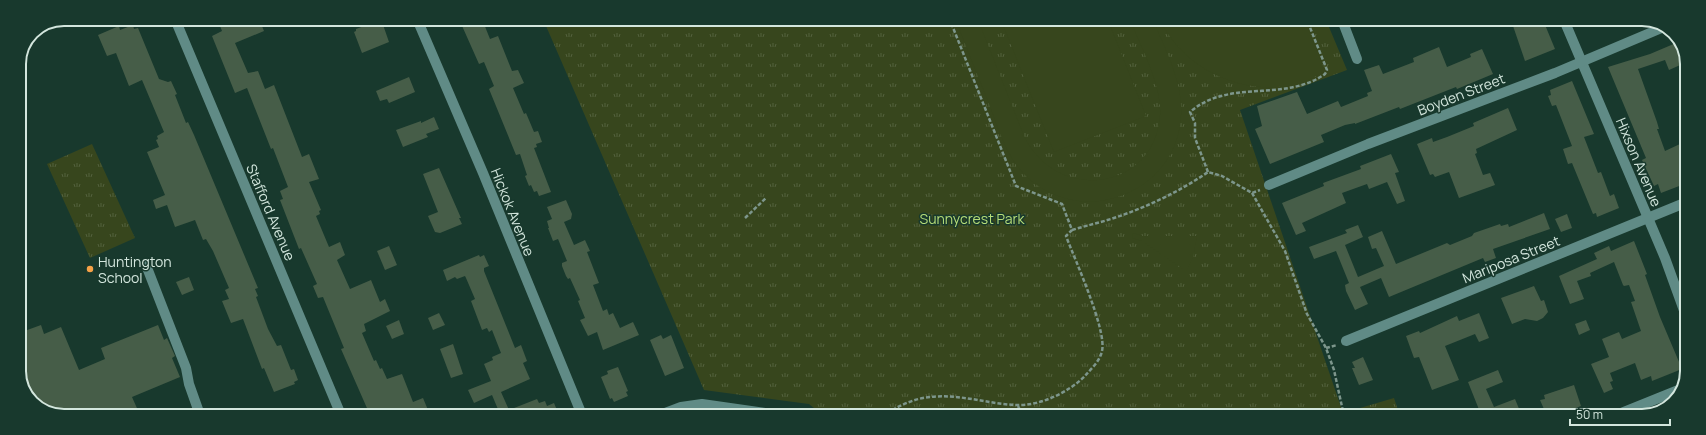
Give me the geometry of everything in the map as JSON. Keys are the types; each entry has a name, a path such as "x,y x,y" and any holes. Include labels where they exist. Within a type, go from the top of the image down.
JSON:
{"street":[{"name":"Stafford Avenue","path":"178,26 338,409"},
{"name":"Hickok Avenue","path":"420,26 483,173 580,409"},
{"path":"1344,26 1357,59"},
{"name":"Hixson Avenue","path":"1567,26 1648,218 1680,301"},
{"name":"Boyden Street","path":"1269,185 1368,144 1555,73 1582,60 1658,30"},
{"name":"Mariposa Street","path":"1346,341 1680,205"},
{"path":"146,265 186,368 189,384 198,409"},
{"path":"1631,409 1674,391"},
{"path":"676,409 702,404 745,409"}],"path":[{"path":"952,26 1016,186 1062,204 1072,230"},
{"path":"1208,172 1195,138 1195,123 1190,112 1201,102 1218,96 1297,87 1325,74 1327,70 1309,26"},
{"path":"893,409 898,406 930,398 949,397 975,398 1018,406 1062,394 1074,386 1097,363 1102,351 1101,334 1095,311 1066,236 1072,230 1112,219 1150,204 1189,185 1208,172"},
{"path":"1208,172 1222,176 1252,194 1285,251 1308,314 1326,348 1334,370 1342,409"},
{"path":"1252,194 1269,185"},
{"path":"745,218 766,198"}],"green space":[{"name":"Sunnycrest Park","path":"546,26 1329,26 1347,70 1240,110 1342,409 815,409 809,404 704,390"},
{"path":"958,26 980,26 1024,136 1039,158 1058,172 1080,179 1102,180 1123,173 1141,160 1154,141 1160,115 1158,91 1150,66 1133,26 1156,26 1168,54 1179,90 1181,115 1176,142 1163,165 1145,183 1123,195 1099,201 1073,200 1049,192 1026,176 1013,160 999,131"},
{"path":"1003,26 1110,26 1146,116 1054,152"},
{"path":"1164,26 1307,26 1325,71 1301,84 1293,86 1259,87 1241,84 1208,71 1193,61 1180,49"},
{"path":"92,144 135,238 90,258 47,164"},
{"path":"1133,233 1143,236 1197,236 1193,258 1186,271 1142,241 1132,238"},
{"name":"Sunnycrest Park","path":"1394,398 1398,409 1357,409"}],"building":[{"path":"119,26 120,30 130,26 133,26 134,29 138,28 159,79 168,82 171,81 177,94 175,95 186,123 188,122 194,135 258,288 255,289 258,296 256,297 268,329 277,346 281,345 291,370 294,369 298,380 294,382 295,384 274,392 264,368 262,369 243,319 231,323 222,301 229,299 225,290 229,288 213,251 206,239 203,240 195,220 175,227 167,205 156,209 153,200 165,195 147,152 159,147 156,140 158,139 157,136 164,132 142,80 129,86 116,53 107,56 98,35"},
{"path":"220,26 262,26 264,31 235,43 248,73 258,71 265,89 274,85 302,157 309,154 319,179 309,182 321,210 319,211 320,214 316,216 329,247 340,242 345,255 337,260 350,289 371,280 380,302 385,299 390,311 364,324 366,331 362,333 374,361 376,360 380,369 382,368 387,379 402,374 413,402 423,398 428,409 367,409 341,349 344,348 323,297 318,298 313,286 317,284 301,248 299,249 280,200 283,199 280,191 288,187 273,148 271,149 247,88 235,93 212,36 222,31"},
{"path":"364,26 383,26 389,42 362,53 354,32 356,29"},
{"path":"462,26 485,26 490,39 498,36 512,71 518,70 524,83 513,88 524,114 526,113 534,132 538,131 542,142 536,144 537,147 534,148 551,192 539,196 537,191 534,192 531,185 529,186 520,154 516,155 489,89 494,86 484,62 479,64"},
{"path":"1513,26 1545,26 1555,49 1525,61"},
{"path":"1674,44 1680,62 1680,65 1669,70 1665,60 1638,69 1657,122 1659,129 1657,129 1665,151 1680,144 1680,186 1661,193 1658,184 1654,186 1642,160 1646,158 1608,67 1650,54"},
{"path":"1439,47 1447,67 1471,57 1470,54 1482,49 1493,74 1457,89 1456,87 1400,109 1399,107 1355,124 1345,125 1321,135 1324,142 1270,164 1255,129 1262,126 1257,106 1297,92 1307,114 1338,101 1341,107 1368,96 1367,93 1372,91 1364,70 1379,65 1383,74 1414,62 1413,58"},
{"path":"409,77 415,92 389,103 387,99 380,101 376,91"},
{"path":"1572,81 1594,134 1584,137 1598,173 1601,172 1610,196 1614,194 1619,208 1597,217 1596,213 1593,214 1572,163 1568,164 1563,149 1572,146 1556,105 1552,106 1548,96 1551,95 1550,90"},
{"path":"1508,108 1517,130 1476,149 1477,153 1475,154 1483,175 1490,173 1495,185 1459,198 1449,172 1435,177 1433,174 1430,175 1417,144 1432,138 1433,142 1447,137 1474,126 1473,123"},
{"path":"434,117 439,129 426,134 428,137 403,147 396,130 421,121 421,123"},
{"path":"1391,154 1399,172 1395,173 1405,201 1397,204 1387,182 1369,189 1367,184 1342,193 1346,203 1302,223 1306,231 1296,235 1282,203 1324,186 1323,183 1361,169 1360,166"},
{"path":"439,168 461,218 459,218 462,224 440,233 435,232 428,216 438,212 423,174"},
{"path":"566,200 572,214 571,219 564,222 574,245 585,240 590,251 587,252 599,283 593,285 603,311 607,309 609,315 613,313 620,328 633,322 639,335 603,350 597,332 588,336 580,320 585,318 578,301 580,300 570,278 568,279 566,276 562,266 562,263 567,261 558,239 553,241 548,228 547,221 552,219 547,207"},
{"path":"1544,213 1550,229 1493,249 1496,258 1485,262 1483,258 1389,297 1381,278 1360,287 1368,304 1355,310 1346,291 1345,285 1349,283 1336,251 1314,259 1309,247 1347,233 1345,230 1358,225 1363,237 1345,245 1358,277 1384,266 1376,248 1372,249 1368,237 1382,231 1396,264 1447,243 1450,245 1472,236 1474,233 1500,224 1501,226 1508,224 1509,227"},
{"path":"1567,214 1572,228 1561,232 1555,219"},
{"path":"1634,241 1647,274 1645,275 1660,317 1680,364 1680,370 1652,381 1651,376 1641,380 1635,363 1610,373 1613,381 1610,382 1613,389 1604,393 1591,364 1609,357 1602,339 1619,332 1622,339 1641,331 1631,302 1635,301 1629,285 1623,285 1614,262 1590,273 1591,276 1577,281 1584,299 1570,304 1559,276 1597,259 1594,253 1609,246 1611,251"},
{"path":"389,246 397,265 385,270 377,251"},
{"path":"479,255 480,257 484,255 489,266 484,268 484,271 515,348 521,345 527,361 523,363 530,379 501,392 509,409 498,409 492,395 474,403 468,390 491,381 484,364 493,360 492,357 501,353 492,330 489,332 487,328 482,330 471,301 475,299 465,276 457,279 455,277 447,281 443,270"},
{"path":"189,277 194,290 182,295 176,282"},
{"path":"1534,286 1541,301 1544,300 1548,312 1543,318 1537,321 1525,319 1512,324 1501,298"},
{"path":"439,313 445,325 433,330 428,318"},
{"path":"1479,313 1489,338 1479,342 1475,334 1445,346 1459,380 1432,390 1419,357 1414,358 1406,336 1419,331 1420,333 1457,316 1459,321"},
{"path":"399,320 404,334 392,339 386,326"},
{"path":"1586,320 1590,330 1579,335 1575,324"},
{"path":"41,325 44,334 61,327 79,370 105,359 101,348 158,325 164,340 167,338 175,356 172,358 180,377 132,397 137,409 64,409 52,407 41,401 32,392 29,385 26,373 26,330"},
{"path":"661,335 663,339 671,335 684,368 665,376 650,340"},
{"path":"453,344 463,374 451,378 440,349"},
{"path":"1363,357 1373,380 1359,385 1352,368 1355,368 1352,362"},
{"path":"618,367 628,391 626,392 628,396 614,402 612,398 610,399 601,377 608,374 607,371"},
{"path":"1498,370 1503,382 1486,389 1494,407 1515,399 1519,409 1479,409 1468,382"},
{"path":"1574,385 1581,406 1574,409 1544,409 1540,400 1545,399 1544,395"},
{"path":"537,399 539,403 545,401 547,406 554,403 556,409 512,409"}],"place":[{"name":"Huntington School","path":"90,269"}]}
